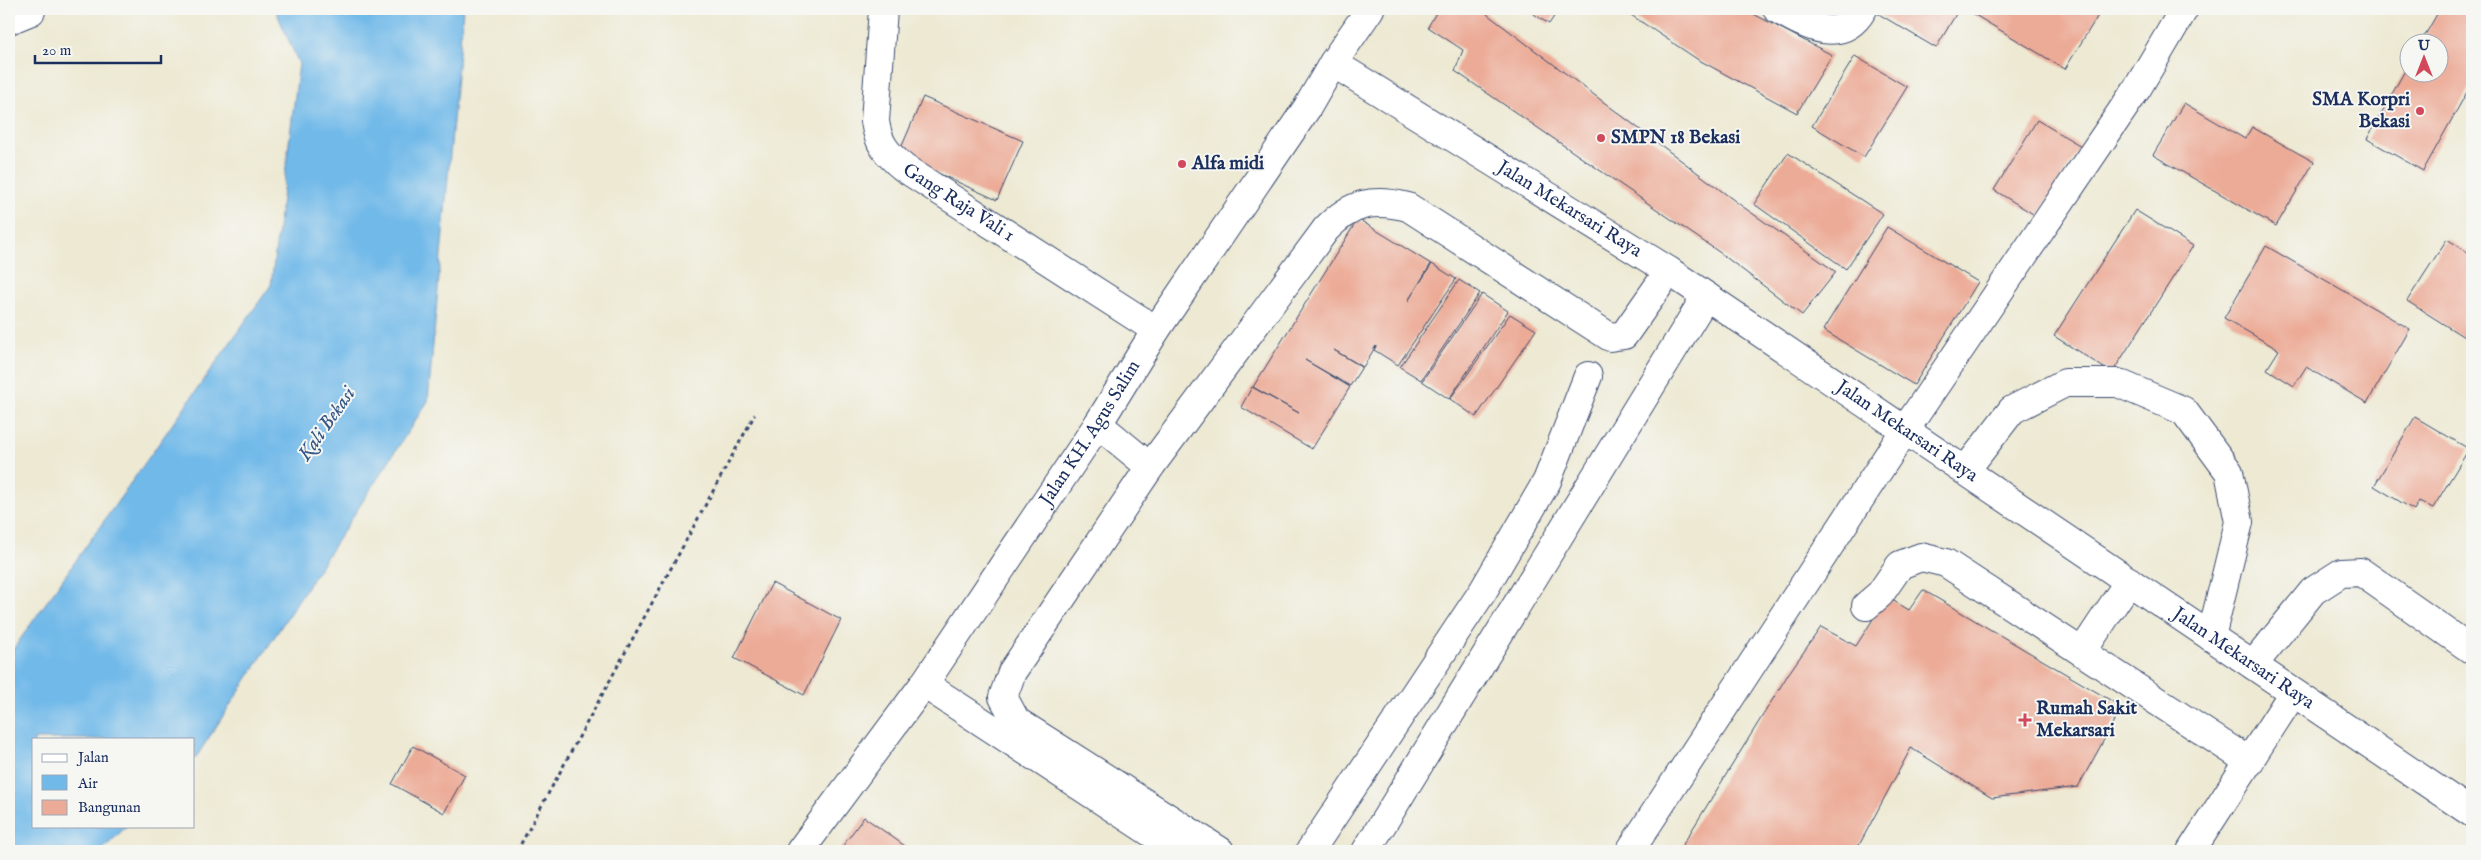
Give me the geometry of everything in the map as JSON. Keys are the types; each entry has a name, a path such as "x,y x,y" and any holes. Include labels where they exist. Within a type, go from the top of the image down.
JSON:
{"street":[{"name":"Gang Raja Vali 1","path":"883,9 875,121 878,139 887,155 904,168 1156,330"},
{"name":"Jalan KH. Agus Salim","path":"800,851 924,684 1098,424 1156,330 1307,108 1333,63 1370,9"},
{"path":"1777,9 1812,28 1824,30 1850,23 1863,9"},
{"path":"1630,851 1905,430 2138,87 2184,9"},
{"name":"Jalan Mekarsari Raya","path":"1333,63 1669,271 2472,813"},
{"path":"1220,851 1016,721 1003,697 1012,672 1150,467 1326,229 1341,213 1364,205 1387,202 1408,208 1610,338 1624,335 1669,271"},
{"path":"1366,851 1706,296"},
{"path":"1310,851 1482,591 1547,481 1588,376"},
{"path":"1965,471 2012,410 2065,383 2118,383 2184,411 2229,472 2239,522 2211,637"},
{"path":"1098,424 1150,467"},
{"path":"1866,606 1880,594 1900,565 1921,557 1946,563 2250,762"},
{"path":"2253,665 2313,591 2341,573 2361,572 2472,650"},
{"path":"2082,652 2129,581"},
{"path":"924,684 1179,851"},
{"path":"2191,851 2250,762 2293,692"}],"path":[{"path":"517,851 755,414"}],"water":[{"name":"Kali Bekasi","path":"275,9 463,9 428,401 195,759 195,738 32,738 32,828 125,828 101,851 9,851 9,655 271,285 299,64"}],"building":[{"name":"SMPN 18 Bekasi","path":"1438,9 1483,9 1488,15 1739,204 1836,272 1802,315 1719,252 1455,71 1463,50 1428,27"},
{"path":"1526,9 1559,9 1549,24"},
{"name":"SMPN 18 Bekasi","path":"1622,9 1744,9 1832,55 1797,113 1697,59"},
{"path":"1879,9 1959,9 1936,48 1877,13"},
{"path":"1972,9 2102,9 2065,69 1970,12"},
{"name":"SMA Korpri Bekasi","path":"2440,9 2472,9 2472,83 2423,171 2367,139 2399,82 2448,82 2448,32 2427,32"},
{"path":"1855,56 1907,87 1864,157 1812,126"},
{"path":"923,97 1023,141 997,200 898,155"},
{"path":"2184,103 2245,139 2252,127 2314,162 2276,226 2153,155"},
{"path":"2037,120 2081,146 2038,217 1994,190"},
{"name":"SMPN 18 Bekasi","path":"1788,153 1883,214 1846,269 1754,204"},
{"path":"2135,210 2193,246 2112,373 2054,336"},
{"path":"1358,219 1431,264 1408,301 1432,264 1456,279 1398,365 1374,350 1376,346 1363,367 1334,350 1362,367 1350,386 1305,360 1350,387 1312,449 1241,407 1252,387 1299,413 1253,387"},
{"path":"1887,227 1978,282 1914,385 1823,330"},
{"path":"2447,239 2472,255 2472,342 2407,301"},
{"path":"2266,246 2410,329 2367,403 2306,367 2294,386 2267,369 2279,350 2224,318"},
{"path":"1459,280 1480,293 1421,380 1400,367"},
{"path":"1482,294 1508,311 1449,399 1422,381"},
{"path":"1510,314 1536,330 1476,417 1450,399"},
{"path":"2415,417 2469,449 2433,508 2419,501 2414,510 2374,486"},
{"path":"772,583 841,620 804,695 734,658"},
{"path":"1923,590 2122,707 2078,787 1992,798 1911,748 1856,851 1690,851 1682,846 1789,673 1821,627 1856,646 1887,597 1909,610"},
{"path":"413,746 465,775 444,813 392,784"},
{"path":"864,817 912,851 839,851"}],"place":[{"name":"SMA Korpri Bekasi","path":"2420,111"},
{"name":"SMPN 18 Bekasi","path":"1601,138"},
{"name":"Alfa midi","path":"1182,164"},
{"name":"Rumah Sakit Mekarsari","path":"2025,720"}]}
